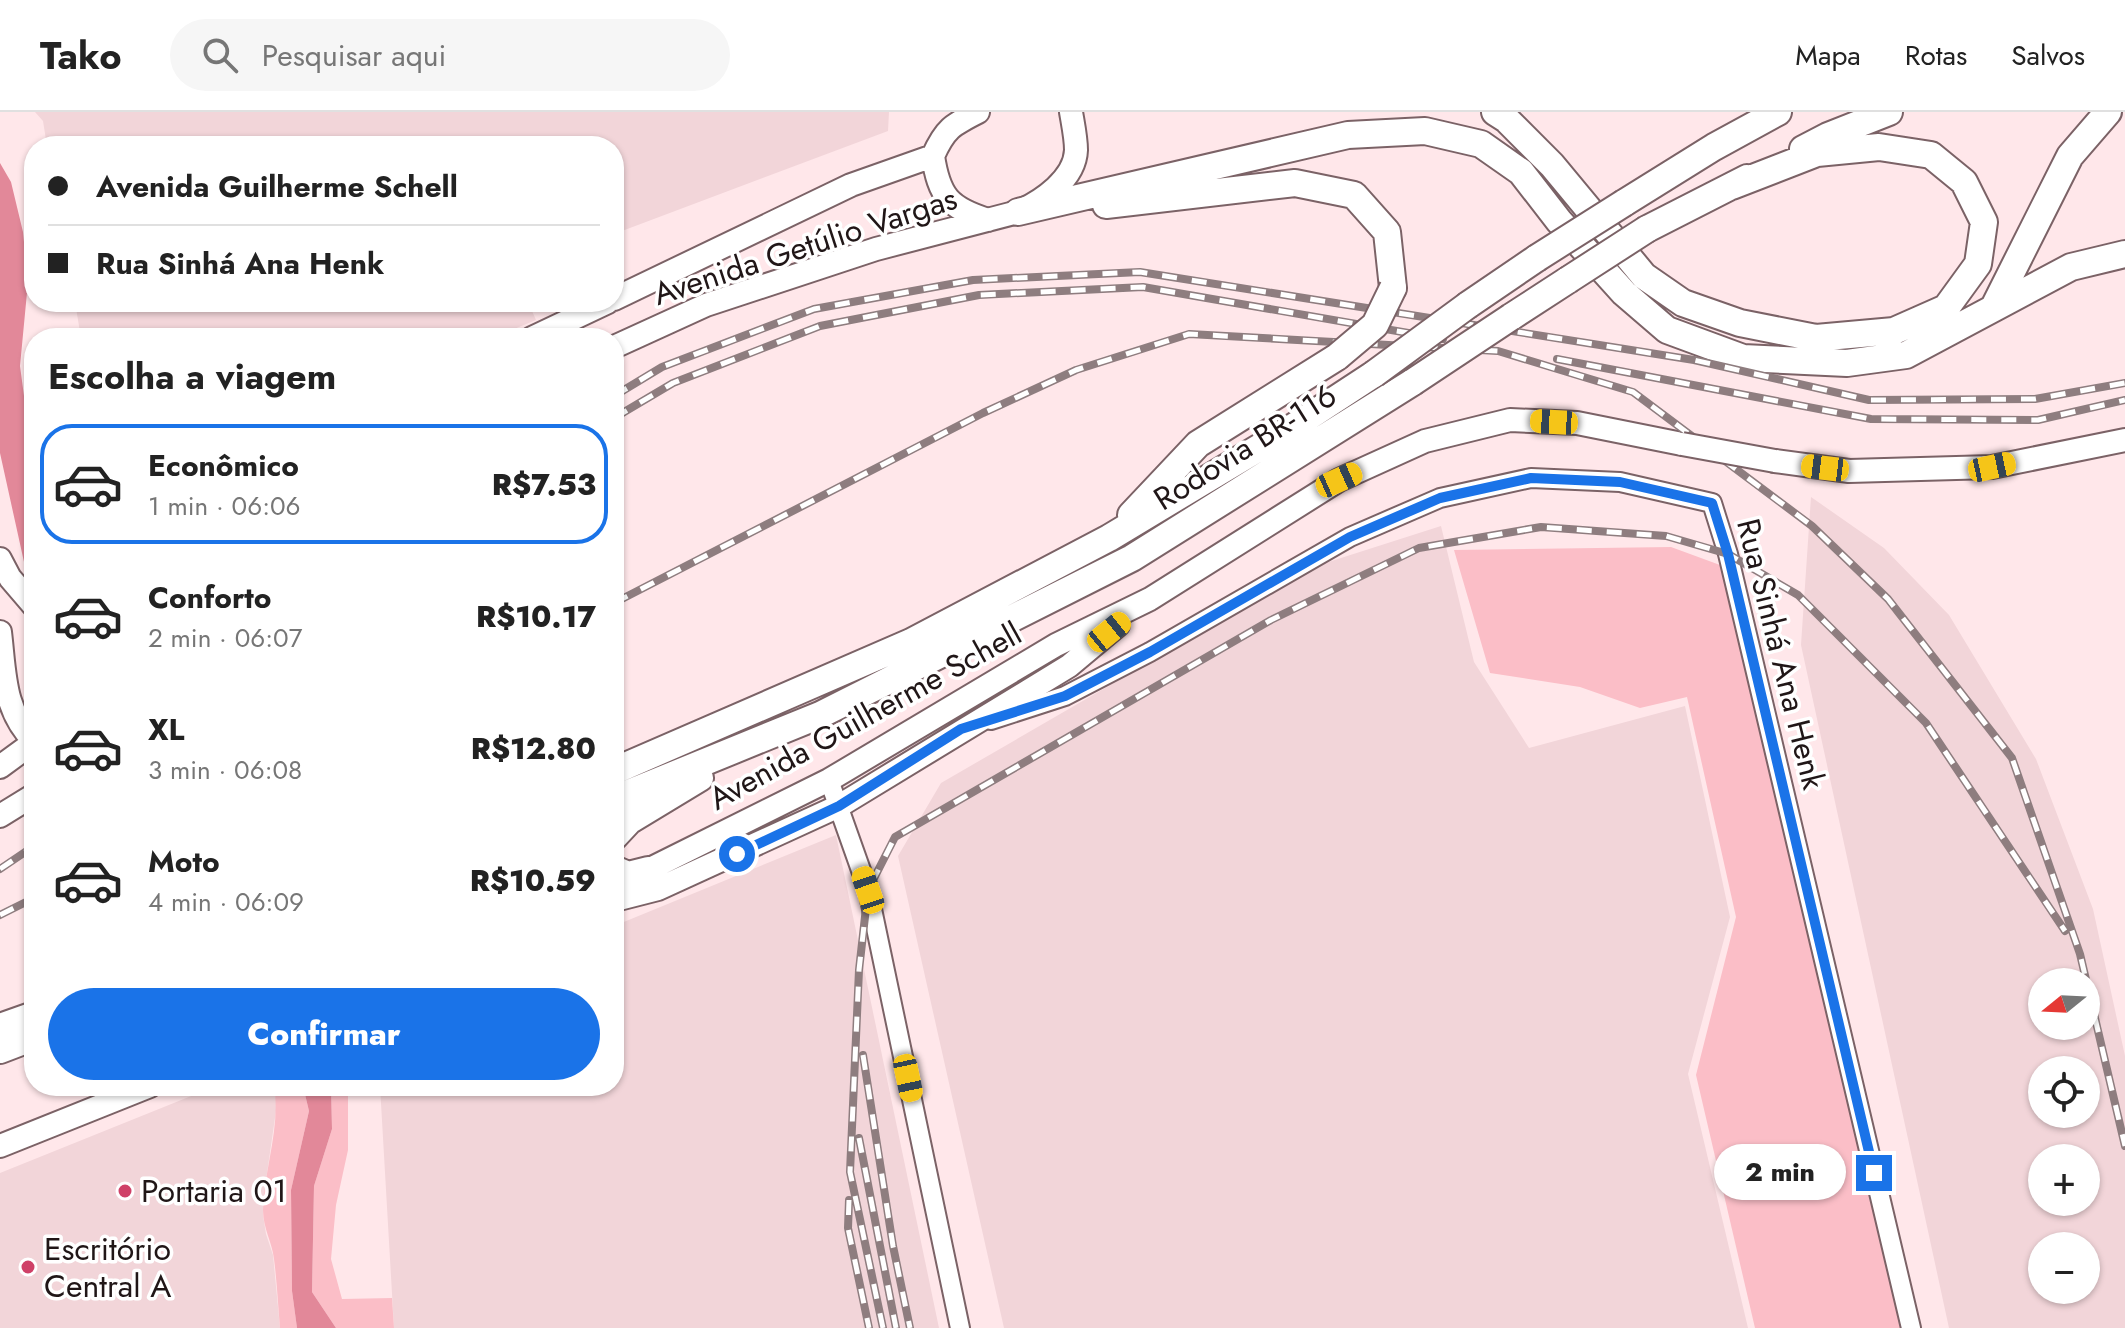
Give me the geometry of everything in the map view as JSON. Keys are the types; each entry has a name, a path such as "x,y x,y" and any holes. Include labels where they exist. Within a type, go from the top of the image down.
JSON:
{"highway":[{"path":"1495,112 1552,165 1644,276 1683,303 1740,323 1816,338 1894,331 1946,308 1978,264 1984,222 1964,182 1931,155 1879,147 1817,153 1732,186"},
{"name":"Rodovia BR-116","path":"624,767 911,642 1109,538 1287,431 1374,374 1537,258 1714,147 1778,112"},
{"name":"Rodovia BR-116","path":"624,795 820,715 1132,558 1413,382 1647,229 1828,136 1889,112"},
{"path":"1994,307 2070,156 2108,112"},
{"path":"1018,212 1348,135 1425,131 1481,144 1521,172 1559,221 1615,283 1667,330 1743,358 1847,363 1906,355 2071,267 2125,254"},
{"path":"1018,212 1127,204 1295,183 1354,195 1387,232 1393,288 1375,325 1337,357 1198,444 1109,538"},
{"path":"624,826 763,739"},
{"path":"624,873 648,870"},
{"path":"0,1027 24,1019"},
{"path":"0,1050 24,1041"}],"main road":[{"name":"Avenida Getúlio Vargas","path":"624,294 851,185 933,156 942,135 978,112"},
{"name":"Avenida Getúlio Vargas","path":"624,342 706,305 876,249 1018,212 1037,203 1062,182 1070,169 1076,152 1071,112"},
{"path":"933,156 936,175 946,197 961,211 988,220"},
{"path":"563,323 572,312"},
{"name":"Avenida Getúlio Vargas","path":"553,328 587,312"},
{"name":"Avenida Guilherme Schell","path":"624,886 648,870 829,780 1056,645 1150,599 1339,480 1425,441 1510,420 1577,423 1775,461 1849,471 1992,467 2125,440"},
{"path":"5,568 24,593"},
{"name":"Avenida Guilherme Schell","path":"624,898 658,889 839,806 1069,666 1150,599"},
{"path":"0,632 12,710 24,731"},
{"path":"950,707 961,729"},
{"path":"0,767 24,749"},
{"path":"0,816 24,801"},
{"path":"0,1146 125,1096"}],"street":[{"name":"Rua Sinhá Ana Henk","path":"961,729 1065,696 1150,652 1350,537 1440,498 1531,478 1620,482 1712,503 1728,554 1911,1328"},
{"path":"829,780 868,890 960,1328"}],"shaded area":[{"path":"35,112 889,112 888,131 624,230 624,136 45,136 43,121"},
{"path":"0,163 11,182 24,242 25,312 20,366 24,396 24,562 0,453"},
{"path":"77,312 532,312 536,320 516,328 79,328"},
{"path":"1811,497 1884,548 1949,615 2036,759 2093,909 2125,1056 2125,1328 1949,1328 1801,645"},
{"path":"1441,526 1474,662 1529,748 1685,706 1730,917 1688,1074 1748,1328 1004,1328 898,856 941,783 1316,566"},
{"path":"1671,547 1720,565 1903,1328 1755,1328 1696,1075 1736,917 1687,697 1640,708 1580,687 1490,673 1454,550"},
{"path":"836,835 939,1328 394,1328 381,1096 624,1096 624,922"},
{"path":"191,1096 276,1096 263,1215 273,1255 280,1328 0,1328 0,1173"},
{"path":"275,1096 305,1096 309,1111 291,1190 292,1291 297,1328 280,1328 274,1259 263,1217"},
{"path":"305,1096 331,1096 332,1129 314,1186 312,1292 336,1328 297,1328 292,1291 291,1190 309,1111"},
{"path":"331,1096 348,1096 348,1150 336,1205 331,1259 342,1299 392,1298 394,1328 336,1328 312,1292 314,1186 332,1129"}],"railway":[{"path":"624,390 662,367 814,309 973,280 1140,272 1694,360 1869,400 2035,399 2125,383"},
{"path":"624,412 673,383 820,326 979,295 1143,287 1443,339"},
{"path":"624,598 983,413 1076,370 1189,334 1498,351 1633,392 1812,526 1888,599 2012,758 2080,954 2125,1146"},
{"path":"1557,359 1871,419 2038,420 2125,400"},
{"path":"883,1328 850,1172 859,970 868,890 895,837 1271,620 1419,548 1541,527 1666,536 1728,554 1798,595 1926,723 2065,931"},
{"path":"0,869 24,853"},
{"path":"0,915 24,903"},
{"path":"863,1055 893,1246 910,1328"},
{"path":"859,1138 896,1328"},
{"path":"849,1200 848,1228 869,1328"}],"place":[{"name":"Portaria 01","path":"125,1191"},
{"name":"Escritório Central A","path":"28,1267"}],"route":[{"path":"737,854 839,806 961,729 1065,696 1150,652 1350,537 1440,498 1531,478 1620,482 1712,503 1728,554 1874,1173"}]}
